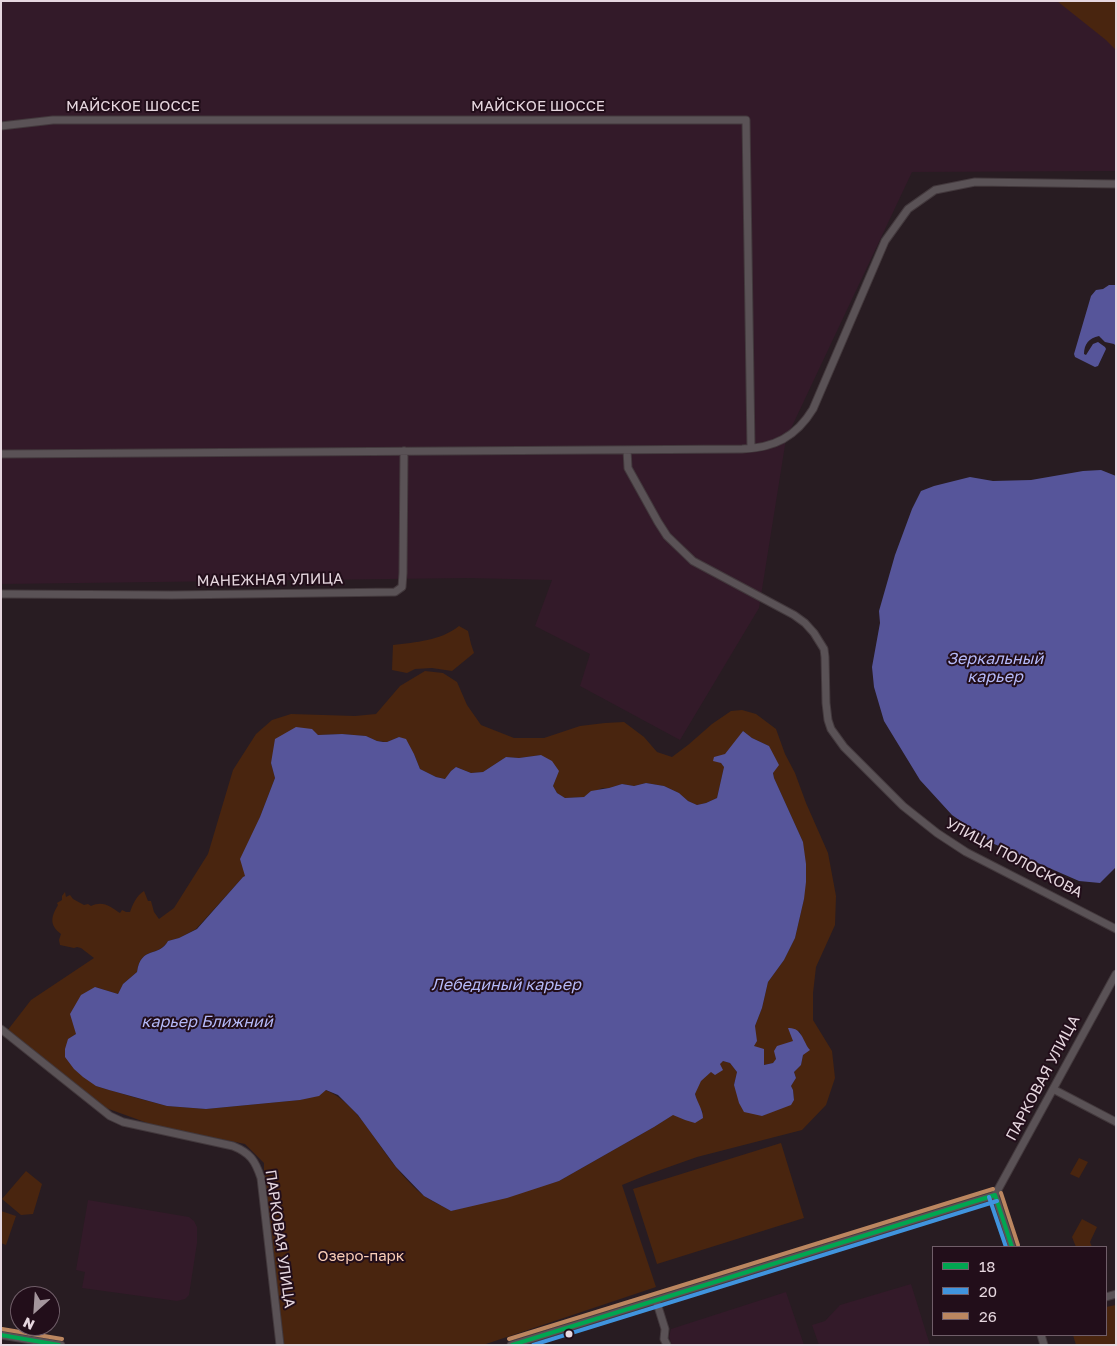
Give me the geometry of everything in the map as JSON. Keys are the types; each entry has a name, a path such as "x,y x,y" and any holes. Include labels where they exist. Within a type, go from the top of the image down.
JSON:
{"street":[{"name":"МАЙСКОЕ ШОССЕ","path":"1,126 53,120 746,120 751,448"},
{"path":"1,454 627,450 751,448 776,444 798,429 813,409 885,241 908,209 934,190 975,182 1116,184"},
{"name":"УЛИЦА ПОЛОСКОВА","path":"627,450 628,468 667,536 693,561 794,615 814,633 824,649 826,703 831,729 844,747 903,806 937,833 966,852 1116,929"},
{"name":"МАНЕЖНАЯ УЛИЦА","path":"1,594 172,595 395,592 402,587 403,573 404,451"},
{"name":"ПАРКОВАЯ УЛИЦА","path":"995,1195 1116,974"},
{"name":"ПАРКОВАЯ УЛИЦА","path":"1,1029 110,1116 123,1122 233,1146 243,1150 253,1159 261,1178 280,1345"},
{"path":"1053,1089 1116,1122"},
{"path":"511,1345 995,1195 1012,1246"},
{"path":"656,1300 665,1328 664,1339 667,1345"},
{"path":"1,1335 61,1345"}],"shaded area":[{"path":"1,1 1116,1 1116,171 912,172 786,439 759,608 680,740 580,686 590,654 535,626 552,580 468,578 1,584"},
{"path":"88,1200 189,1217 194,1221 197,1227 197,1243 189,1295 185,1299 177,1301 82,1288 85,1272 76,1270"},
{"path":"911,1284 930,1345 819,1345 812,1325 825,1321 840,1305"},
{"path":"786,1292 804,1345 672,1345 669,1337 671,1329"}],"green space":[{"path":"1057,1 1116,1 1116,50 1106,40"},
{"path":"459,626 468,631 474,653 452,671 432,668 415,669 407,673 392,670 393,645 436,638"},
{"name":"Озеро-парк","path":"425,671 443,673 457,682 467,705 481,725 514,738 544,738 580,726 624,722 644,737 657,752 672,757 731,711 742,710 756,714 776,729 828,853 836,896 835,925 816,967 813,993 813,1020 832,1051 835,1078 826,1105 802,1130 697,1157 622,1185 656,1287 483,1345 282,1345 264,1179 264,1163 245,1144 153,1125 106,1108 7,1031 31,1000 94,958 81,948 60,945 61,934 54,927 52,921 57,903 62,900 65,892 66,897 70,895 73,899 84,905 103,904 120,913 122,910 130,912 137,898 144,891 159,919 174,908 208,854 233,770 256,734 272,720 291,714 355,716 376,714 400,686","holes":["743,731 752,738 769,746 774,778 803,842 804,899 795,938 784,960 768,982 762,1008 755,1026 754,1046 764,1065 773,1063 776,1060 775,1054 793,1042 799,1030 805,1045 801,1065 794,1072 796,1078 791,1086 794,1100 762,1116 734,1085 737,1072 730,1063 723,1061 700,1081 695,1094 699,1107 703,1112 685,1120 674,1114 559,1181 451,1211 427,1198 417,1190 398,1169 355,1112 336,1095 325,1090 300,1100 206,1109 167,1106 96,1086 68,1039 76,1034 95,987 118,994 123,984 137,972 142,958 160,949 168,941 179,938 196,929 246,876 260,817 275,778 271,763 318,735 366,736 377,741 387,742 399,737 414,754 420,769 436,777 446,779 456,767 471,773 483,772 506,757 519,758 541,755 556,778 553,786 557,793 565,798 584,797 602,788 622,784 634,786 646,783 664,786 697,805 717,798 724,767 721,763"]},
{"path":"781,1143 804,1218 657,1264 633,1189"},
{"path":"1079,1158 1088,1162 1079,1178 1070,1174"},
{"path":"26,1171 42,1184 33,1214 21,1215 2,1199"},
{"path":"1,1211 16,1216 6,1245 1,1243"},
{"path":"1082,1219 1097,1227 1090,1242 1092,1246 1076,1246 1072,1237"},
{"path":"1116,1305 1116,1345 1076,1345 1073,1336 1107,1336 1107,1307"}],"water":[{"path":"1109,285 1116,285 1116,346 1105,342 1099,336 1092,338 1088,342 1084,350 1086,355 1093,344 1098,342 1106,349 1098,366 1095,367 1075,357 1074,354 1091,296 1096,290 1103,289"},
{"name":"Зеркальный карьер","path":"1101,470 1116,476 1116,867 1100,883 1079,881 992,843 952,815 920,780 884,721 874,687 872,667 880,623 879,611 895,555 912,509 921,491 970,477 993,481 1031,480 1083,471"},
{"name":"Лебединый карьер","path":"296,727 312,729 318,735 366,736 383,742 399,737 406,739 420,769 445,779 456,767 471,773 483,772 506,757 519,758 541,755 552,761 559,771 553,786 557,793 565,798 584,797 591,791 622,784 634,786 646,783 664,786 697,805 717,798 724,767 721,763 713,761 714,757 725,754 743,731 752,738 769,746 779,765 773,773 774,778 803,842 806,882 795,938 784,960 768,982 762,1008 755,1026 757,1041 754,1046 764,1049 764,1065 773,1063 776,1059 774,1051 777,1046 793,1041 788,1028 793,1028 802,1036 810,1050 803,1055 801,1065 794,1072 796,1078 791,1086 794,1100 791,1105 762,1116 744,1112 739,1103 734,1085 737,1072 730,1063 723,1061 720,1064 723,1070 715,1075 711,1072 701,1081 695,1094 703,1118 695,1123 673,1115 559,1181 507,1198 451,1211 424,1196 396,1167 358,1115 338,1095 326,1090 319,1096 300,1100 206,1109 167,1106 96,1086 83,1077 65,1057 68,1039 76,1034 70,1014 81,995 95,987 118,994 123,984 137,972 142,958 160,949 168,941 197,929 245,876 240,859 260,817 275,778 271,763 275,739"}],"transit line":[{"name":"26","path":"509,1339 993,1189"},
{"name":"26","path":"1001,1193 1018,1245"},
{"name":"18","path":"995,1195 1012,1246"},
{"name":"18","path":"512,1345 995,1195"},
{"name":"20","path":"989,1197 1006,1246"},
{"name":"20","path":"533,1345 997,1201"},
{"name":"26","path":"2,1329 62,1339"},
{"name":"18","path":"1,1335 59,1345"}],"water label":[{"name":"карьер Ближний","path":"207,1022"}]}
